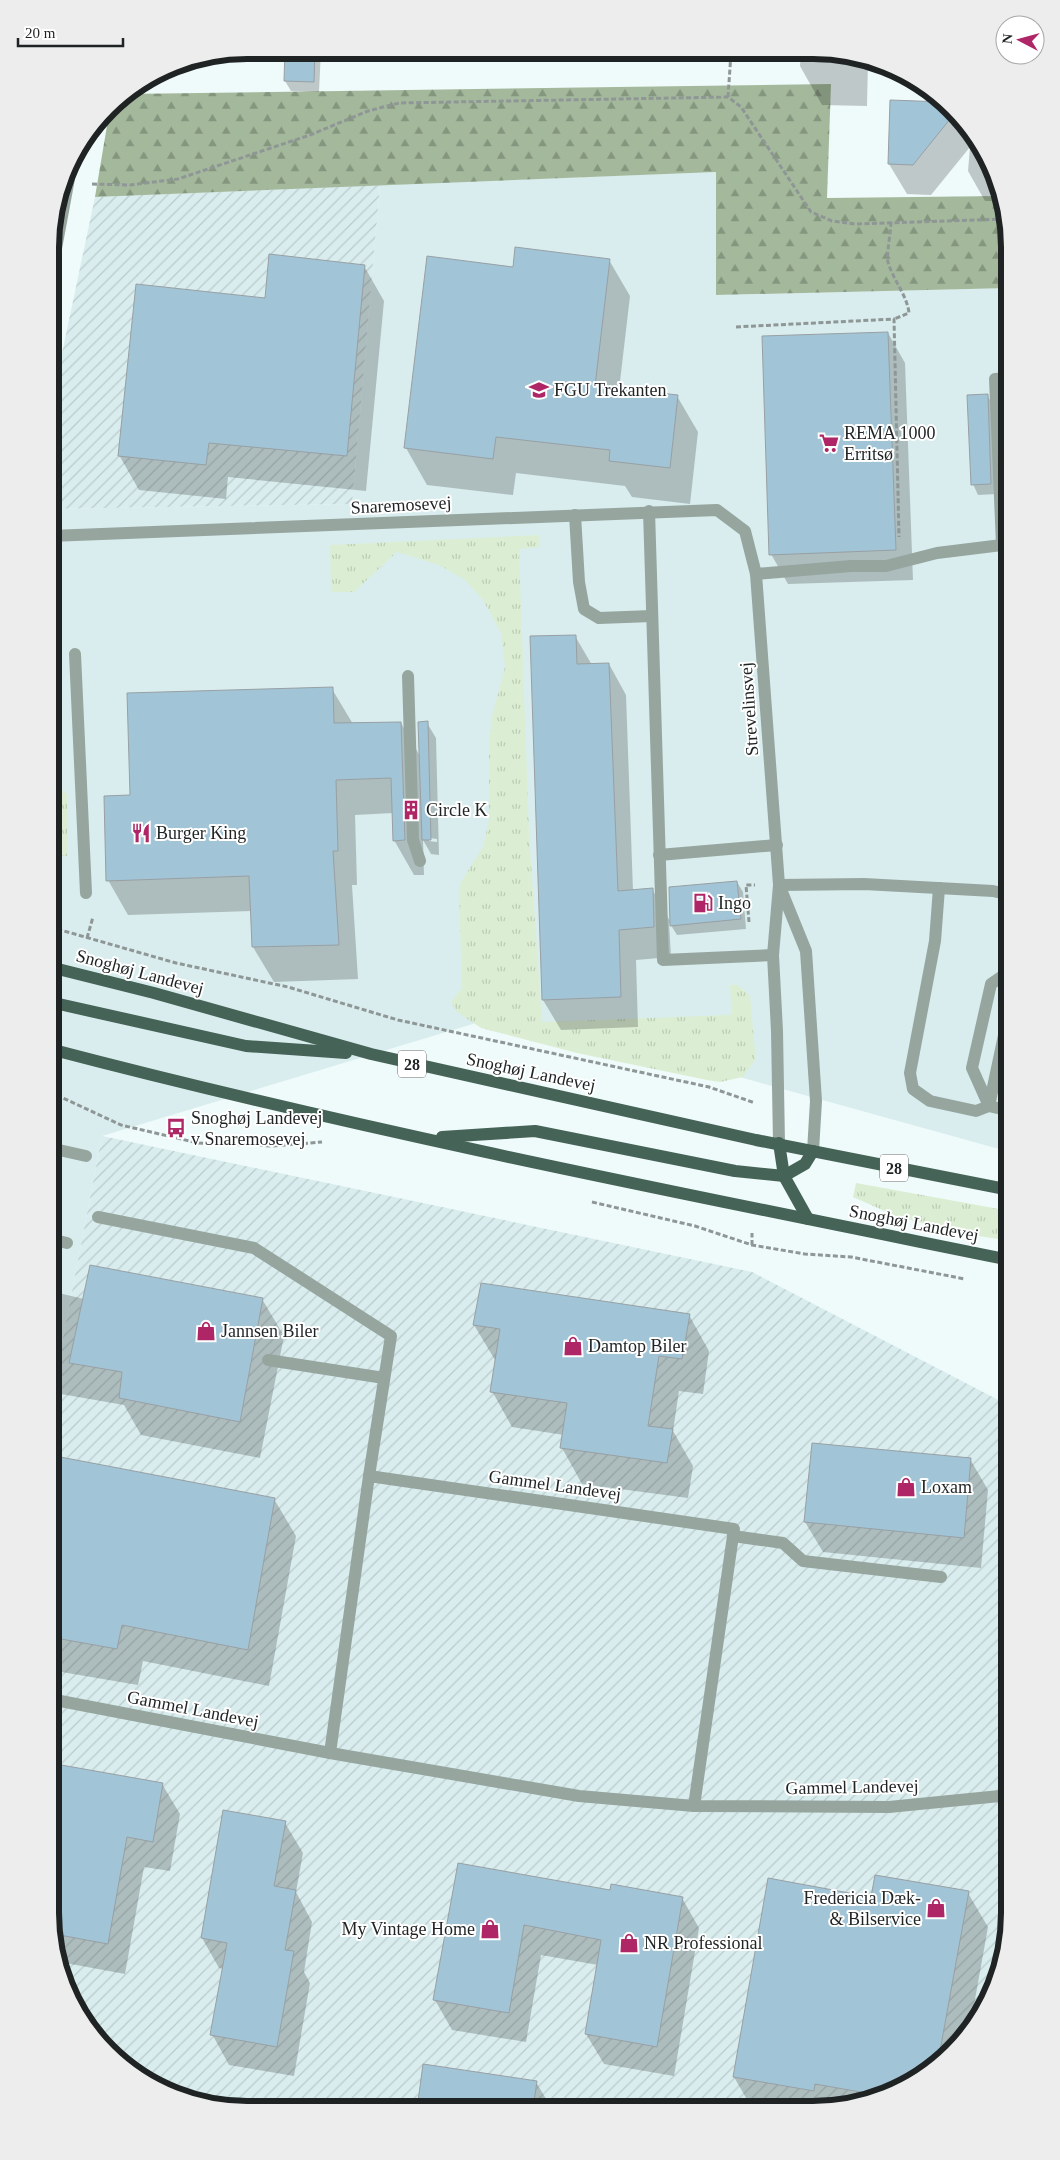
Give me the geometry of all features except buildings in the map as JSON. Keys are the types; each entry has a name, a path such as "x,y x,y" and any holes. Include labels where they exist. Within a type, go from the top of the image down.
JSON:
{"main road":[{"name":"Snoghøj Landevej","path":"59,969 154,993 371,1054 813,1152 1001,1188"},
{"path":"59,1004 190,1035 246,1046 371,1054"},
{"name":"Snoghøj Landevej","path":"59,1051 149,1075 425,1138 1001,1258"},
{"path":"425,1138 535,1131 735,1171 784,1176 805,1164 813,1152"},
{"path":"779,1144 784,1176 808,1219"}],"street":[{"path":"59,237 69,186"},
{"path":"1001,379 995,379 1001,470"},
{"name":"Snaremosevej","path":"59,536 649,511 718,510 745,531"},
{"path":"649,511 663,960 773,955"},
{"path":"575,515 579,582 584,609 599,618 652,616"},
{"name":"Strevelinsvej","path":"745,531 756,574 780,885 773,955 779,1144"},
{"path":"756,574 851,566 886,566 937,554 1001,546"},
{"path":"75,654 86,893"},
{"path":"408,676 413,840 420,861"},
{"path":"659,855 776,845"},
{"path":"780,885 864,884 1001,893"},
{"name":"Strevelinsvej","path":"780,885 806,951 816,1101 813,1152"},
{"path":"939,888 934,941 910,1073 913,1089 930,1101 976,1111 989,1106 1001,1108"},
{"path":"989,1106 972,1068 991,984 1001,977"},
{"path":"989,1106 1001,1050"},
{"path":"59,1150 86,1156"},
{"path":"98,1217 254,1248 391,1336 369,1476 330,1753"},
{"path":"59,1241 67,1243"},
{"path":"268,1360 384,1378"},
{"name":"Gammel Landevej","path":"369,1476 734,1529 733,1536"},
{"path":"694,1806 733,1536 783,1542 803,1561 941,1577"},
{"name":"Gammel Landevej","path":"59,1701 330,1753 579,1796 694,1806 889,1806 1001,1796"}],"path":[{"path":"728,97 731,59"},
{"path":"70,183 130,185 178,179 310,135 368,111 399,103 728,97 742,107 811,212 832,221 856,224 999,219"},
{"path":"736,327 894,319 908,313 908,304 886,259 891,237 891,222"},
{"path":"894,319 900,563"},
{"path":"88,938 92,921"},
{"path":"59,930 176,963 288,987 398,1020 709,1087 778,1111"},
{"path":"59,1096 122,1125 198,1143 273,1146 327,1142"},
{"path":"588,1202 695,1226 752,1245 805,1254 851,1257 973,1280"}],"shaded area":[{"path":"716,172 716,295 1001,288 1001,1150 509,1013 102,1136 59,1358 59,509 352,504 380,185"},
{"path":"380,185 352,504 59,509 59,367 95,197"},
{"path":"102,1136 752,1272 1001,1401 1001,1925 998,1950 987,1985 976,2007 962,2028 928,2062 896,2082 862,2095 825,2101 235,2101 210,2098 175,2087 153,2076 132,2062 98,2028 84,2007 73,1985 65,1962 60,1937 59,1358"}],"green space":[{"path":"831,84 827,198 994,196 1001,235 1001,288 716,295 716,172 95,197 108,121 139,94"},
{"path":"540,535 539,547 519,549 529,835 542,1022 729,1015 732,1013 730,985 738,985 750,996 755,1052 755,1060 743,1077 720,1082 577,1053 481,1028 456,1011 451,1002 462,988 459,890 461,882 483,847 489,820 489,745 492,716 505,667 501,633 483,600 465,580 439,565 397,552 354,592 331,592 330,545"},
{"path":"59,790 67,794 68,856 63,856 59,850"},
{"path":"856,1183 1001,1209 1001,1240 960,1233 896,1216 853,1197"}],"place":[{"name":"FGU Trekanten","path":"539,390"},
{"name":"REMA 1000 Erritsø","path":"829,443"},
{"name":"Circle K","path":"411,810"},
{"name":"Burger King","path":"141,833"},
{"name":"Ingo","path":"703,903"},
{"name":"Snoghøj Landevej v Snaremosevej","path":"176,1128"},
{"name":"Jannsen Biler","path":"206,1331"},
{"name":"Damtop Biler","path":"573,1346"},
{"name":"Loxam","path":"906,1487"},
{"name":"Fredericia Dæk- & Bilservice","path":"936,1908"},
{"name":"My Vintage Home","path":"490,1929"},
{"name":"NR Professional","path":"629,1943"}]}
